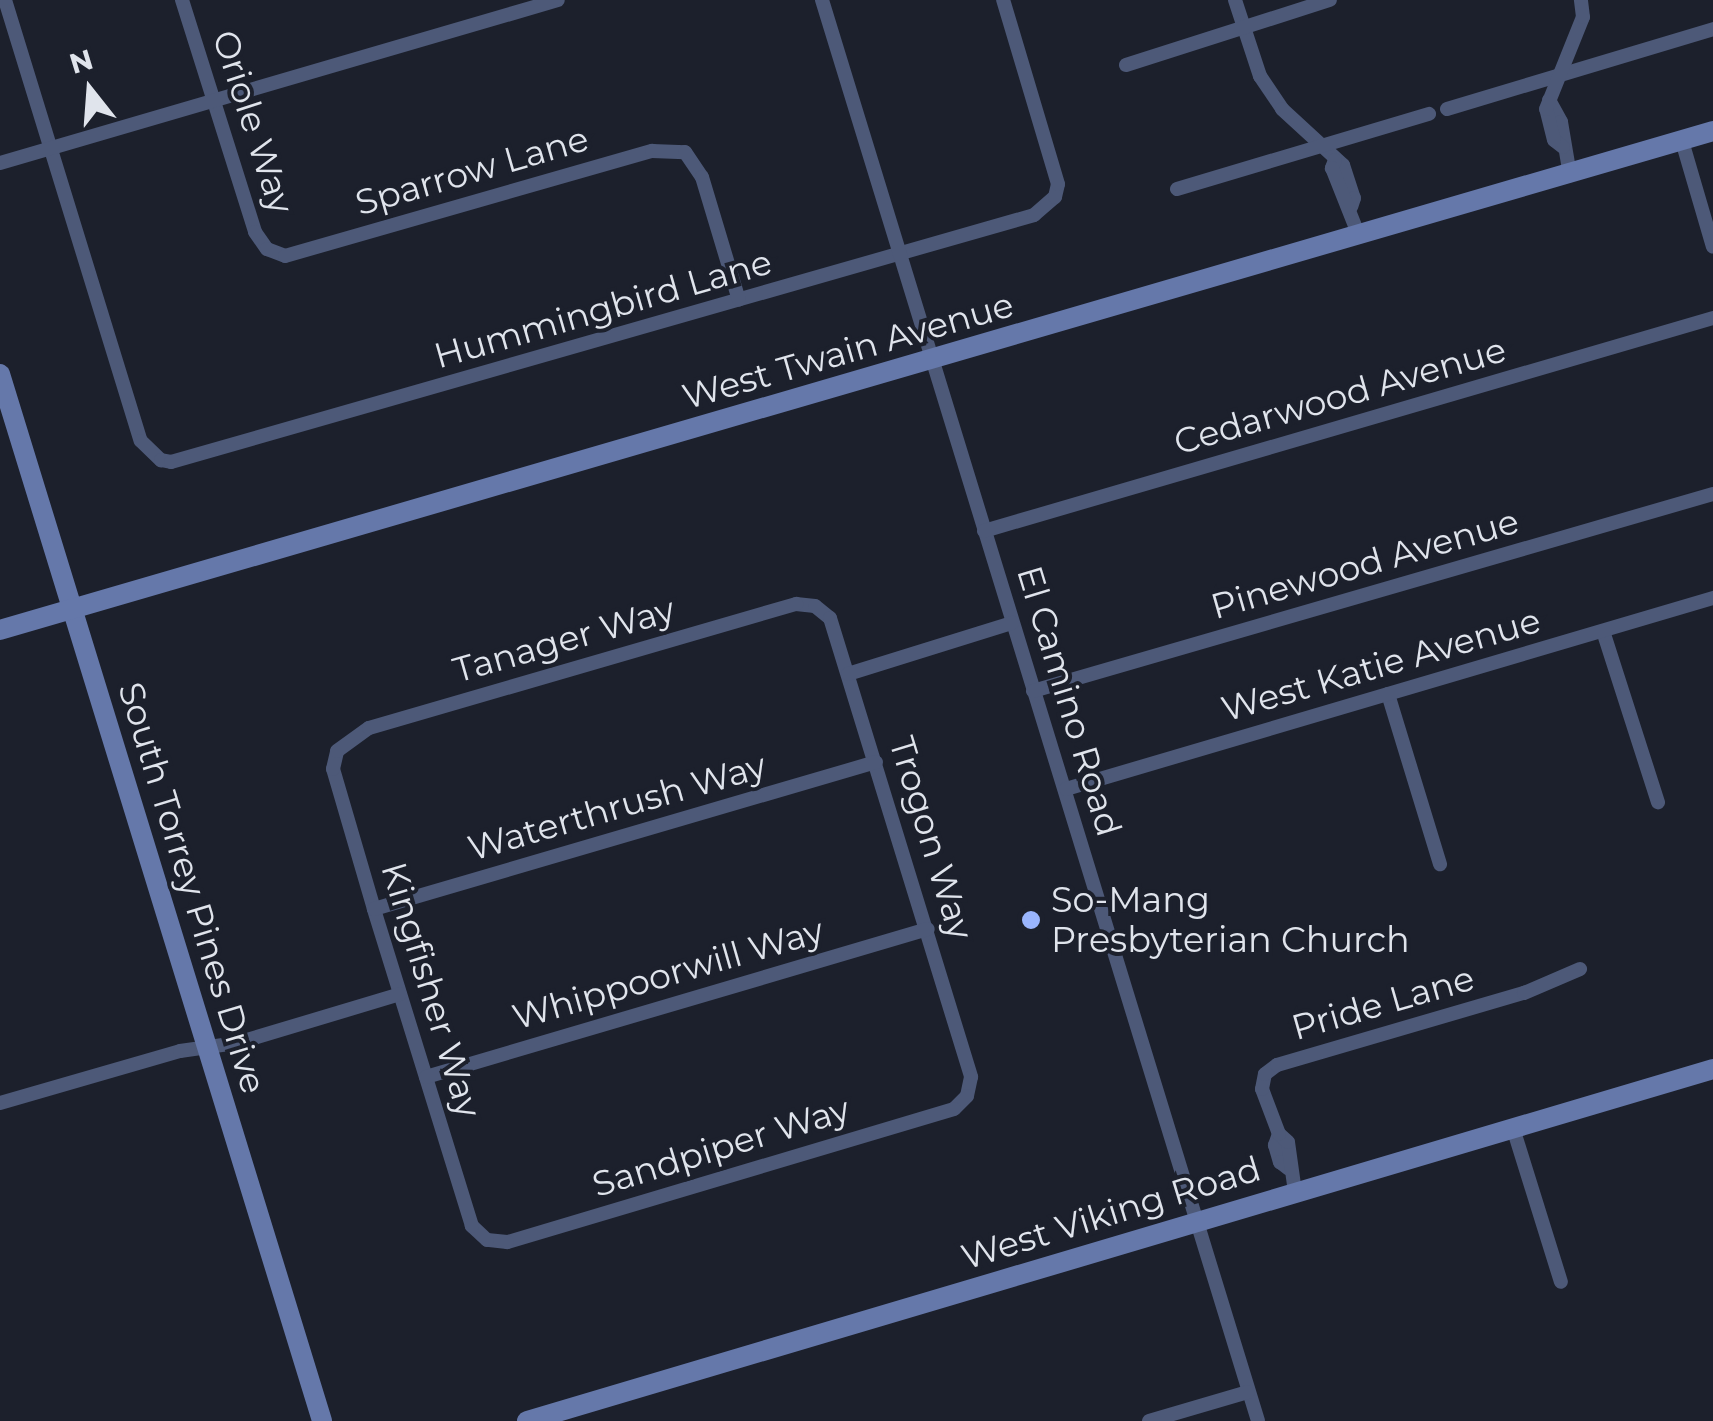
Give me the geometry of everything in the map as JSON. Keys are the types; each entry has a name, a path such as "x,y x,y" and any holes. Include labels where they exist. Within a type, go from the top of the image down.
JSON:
{"street":[{"path":"6,0 51,148"},
{"name":"Oriole Way","path":"182,0 255,232 266,249 277,255"},
{"path":"0,163 558,0"},
{"name":"El Camino Road","path":"822,0 1258,1421"},
{"name":"Hummingbird Lane","path":"51,148 141,441 160,460 171,462 232,448 1034,215 1055,198 1058,184 1004,0"},
{"path":"1236,0 1260,76 1282,109 1344,165 1359,236"},
{"path":"1126,64 1330,0"},
{"path":"1570,175 1561,122 1549,100 1583,18 1581,0"},
{"path":"1448,109 1713,30"},
{"path":"1177,189 1430,114"},
{"name":"West Twain Avenue","path":"0,630 1713,132"},
{"path":"1682,141 1713,247"},
{"name":"Sparrow Lane","path":"277,255 652,151 685,152 702,177 739,300"},
{"name":"Cedarwood Avenue","path":"984,530 1713,318"},
{"name":"South Torrey Pines Drive","path":"0,374 322,1421"},
{"name":"Pinewood Avenue","path":"1033,691 1713,494"},
{"name":"West Katie Avenue","path":"1066,789 1713,598"},
{"name":"Tanager Way","path":"337,751 352,736 369,728 796,604 815,606"},
{"name":"Trogon Way","path":"815,606 830,618 876,762 971,1077 967,1096"},
{"path":"848,674 1012,623"},
{"path":"1603,631 1658,802"},
{"path":"1388,694 1440,864"},
{"name":"Kingfisher Way","path":"337,751 333,770 374,910 472,1226 487,1240"},
{"name":"Waterthrush Way","path":"374,910 876,762"},
{"name":"Whippoorwill Way","path":"426,1076 928,930"},
{"name":"Pride Lane","path":"1296,1192 1289,1169 1293,1158 1288,1142 1280,1134 1262,1090 1265,1074 1277,1064 1524,993 1580,969"},
{"path":"0,1103 180,1051 236,1044 400,994"},
{"name":"West Viking Road","path":"527,1421 1713,1069"},
{"name":"Sandpiper Way","path":"487,1240 506,1242 954,1109 967,1096"},
{"path":"1514,1128 1561,1282"},
{"path":"1150,1421 1248,1392"}],"place":[{"name":"So-Mang Presbyterian Church","path":"1031,920"}]}
